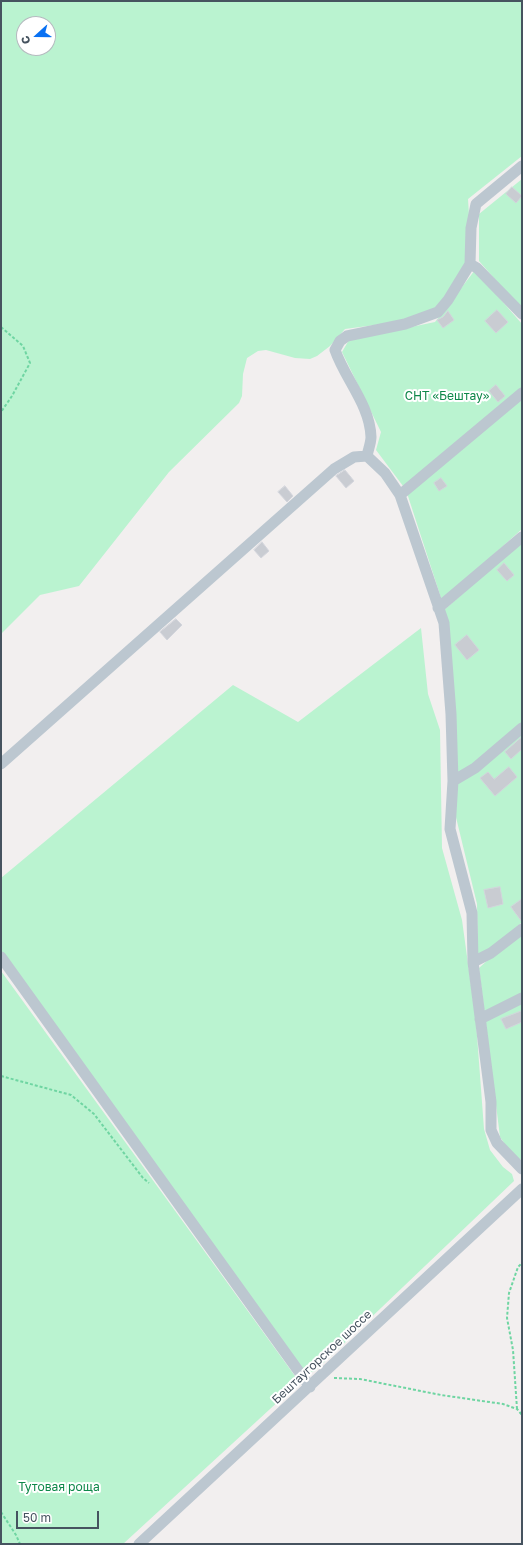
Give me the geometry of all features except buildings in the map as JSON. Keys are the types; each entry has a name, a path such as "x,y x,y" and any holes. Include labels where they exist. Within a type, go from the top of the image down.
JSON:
{"street":[{"path":"367,456 371,438 366,416 353,387 339,363 335,350 340,341 347,336 405,324 438,312 448,300 470,264 471,228 476,204 522,166"},
{"path":"470,264 477,268 522,314"},
{"path":"400,495 522,392"},
{"path":"1,764 44,724 132,649 334,469 354,457 367,456 385,473 400,495 422,555 444,623 451,714 453,781 450,829 472,913 473,962 491,1102 491,1130 497,1143 522,1169"},
{"path":"438,608 522,536"},
{"path":"453,781 475,768 522,728"},
{"path":"473,962 491,953 522,929"},
{"path":"1,957 310,1387"},
{"path":"480,1019 522,998"},
{"name":"Бештаугорское шоссе","path":"139,1544 310,1387 522,1188"}],"path":[{"path":"1,327 23,346 30,363 12,396 1,412"},
{"path":"1,1076 71,1095 94,1114 143,1178 154,1188"},
{"path":"517,1409 513,1350 507,1318 509,1293 518,1267 522,1263"},
{"path":"319,1378 360,1379 441,1395 503,1404 517,1409 522,1415"},
{"path":"1,1512 20,1544"}],"green space":[{"path":"1,1 522,1 522,156 468,199 472,263 428,318 345,329 330,346 317,356 310,359 295,358 266,350 258,351 247,358 243,374 242,396 239,403 169,472 79,586 40,595 1,634"},
{"path":"522,179 522,310 479,261 479,214"},
{"name":"СНТ «Бештау»","path":"475,270 522,324 522,529 442,601 406,490 376,450 381,432 342,352 349,340 435,322"},
{"path":"522,542 522,922 478,963 477,904 454,809 444,610"},
{"path":"421,628 428,694 440,730 442,848 462,920 476,1022 484,1129 490,1150 503,1167 512,1174 514,1181 315,1371 304,1374 1,955 1,878 233,685 298,722"},
{"path":"522,929 522,1160 513,1156 500,1137 479,968"},
{"name":"Тутовая роща","path":"1,971 295,1376 296,1380 294,1387 123,1544 1,1544"}]}
